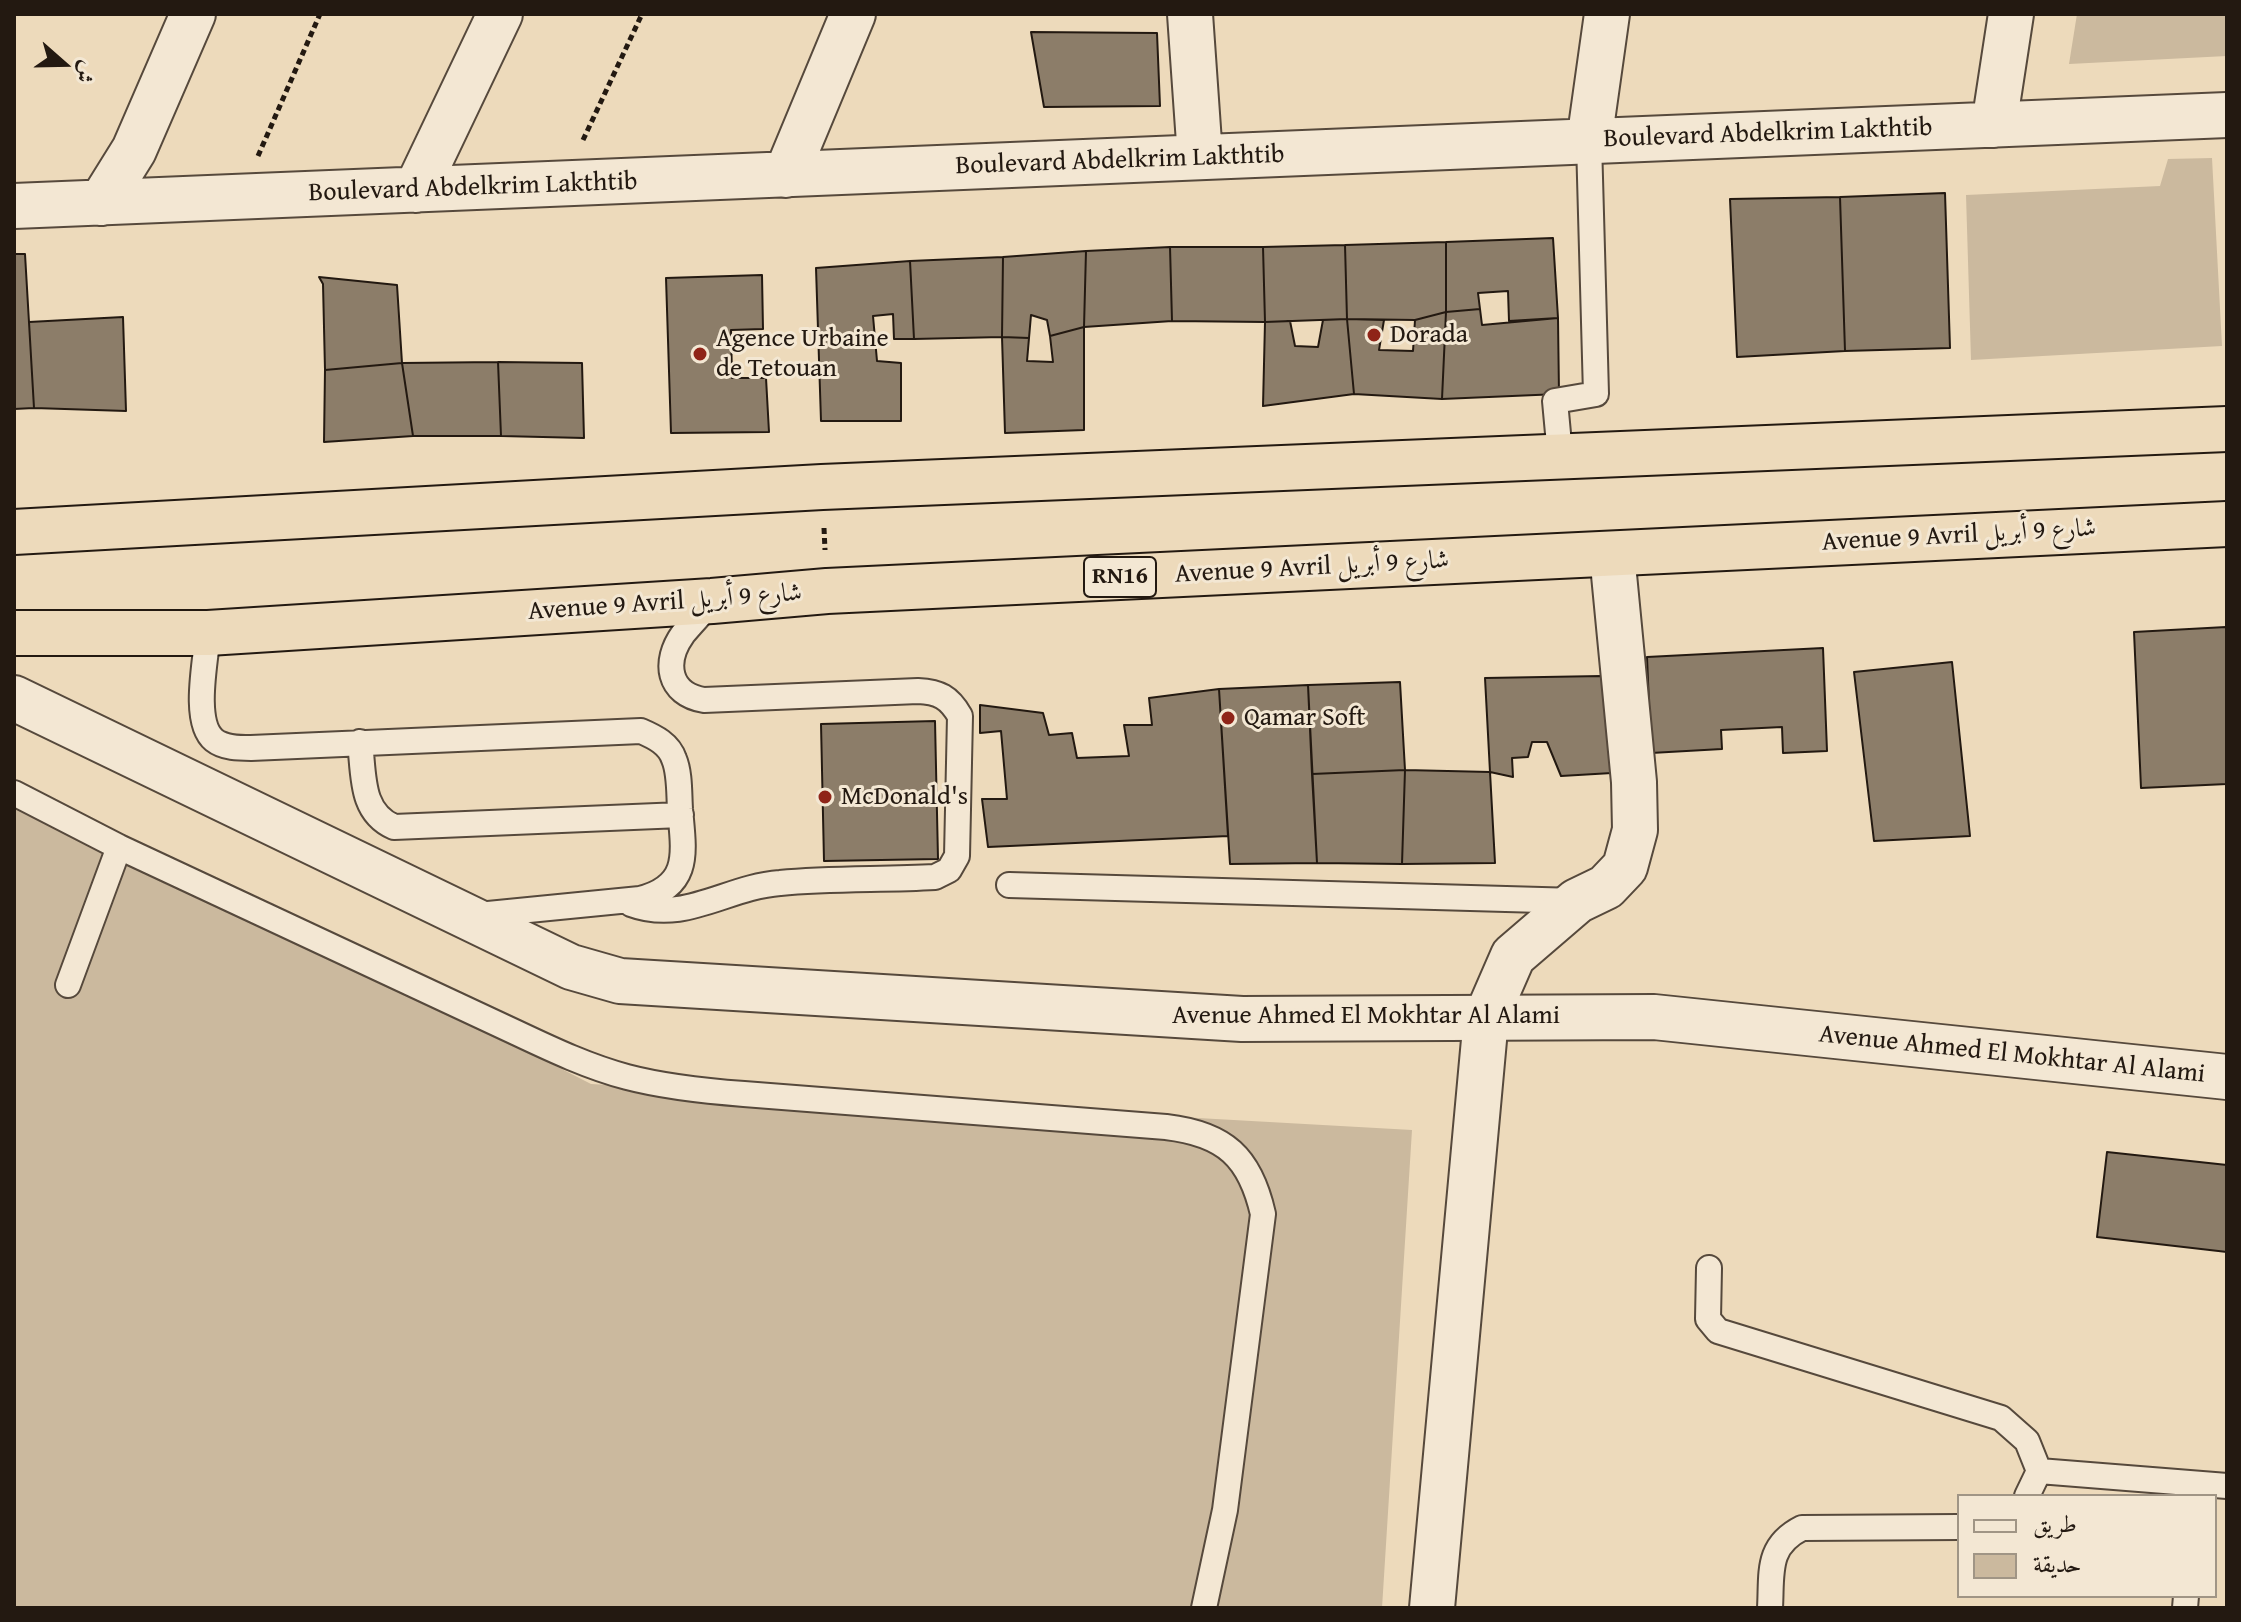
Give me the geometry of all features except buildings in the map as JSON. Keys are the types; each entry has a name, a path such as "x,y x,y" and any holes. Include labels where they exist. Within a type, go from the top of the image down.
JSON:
{"highway":[{"path":"14,532 822,487 2227,429"},
{"name":"Avenue 9 Avril شارع 9 أبريل","path":"14,633 208,633 827,591 2227,524"}],"street":[{"path":"101,203 134,150 193,14"},
{"path":"416,190 500,14"},
{"path":"786,175 853,14"},
{"path":"1190,14 1200,157"},
{"path":"1589,142 1607,14"},
{"path":"1994,125 2011,14"},
{"name":"Boulevard Abdelkrim Lakthtib","path":"14,206 2227,115"},
{"path":"1432,1608 1486,1018 1513,956 1577,901 1606,887 1625,867 1635,830 1634,782 1612,554"},
{"name":"Avenue Ahmed El Mokhtar Al Alami","path":"14,698 511,939 598,977 643,984 1242,1019 1654,1017 2227,1077"}],"lane":[{"path":"1560,455 1555,401 1596,394 1589,142"},
{"path":"625,902 645,909 667,911 689,908 757,885 935,877 949,870 957,856 960,716 951,700 936,692 918,691 691,698 673,680 671,664 683,634 712,601"},
{"path":"208,633 202,721 212,739 229,747 641,731 661,741 674,758 683,861 675,880 660,894 625,902 464,916"},
{"path":"360,742 370,809 380,821 394,827 681,815"},
{"path":"14,793 119,847 571,1058 627,1077 684,1089 1195,1130 1221,1142 1242,1162 1256,1186 1263,1214 1225,1510 1204,1608"},
{"path":"68,985 119,847"},
{"path":"1009,885 1577,901"},
{"path":"1709,1268 1708,1319 1718,1331 2001,1418 2027,1441 2039,1471 2028,1494"},
{"path":"2039,1471 2196,1490 2227,1486"},
{"path":"1770,1608 1775,1550 1786,1536 1802,1528 1957,1527"}],"path":[{"path":"240,197 320,14"},
{"path":"563,184 642,14"},
{"path":"822,487 827,591"}],"green space":[{"path":"2077,14 2227,14 2227,56 2069,64"},
{"path":"2212,158 2222,346 1971,360 1966,195 2160,186 2168,159"},
{"path":"14,788 591,1084 1412,1130 1382,1608 14,1608"}],"place":[{"name":"Dorada","path":"1374,335"},
{"name":"Agence Urbaine de Tetouan","path":"700,354"},
{"name":"Qamar Soft","path":"1228,718"},
{"name":"McDonald's","path":"825,797"}]}
